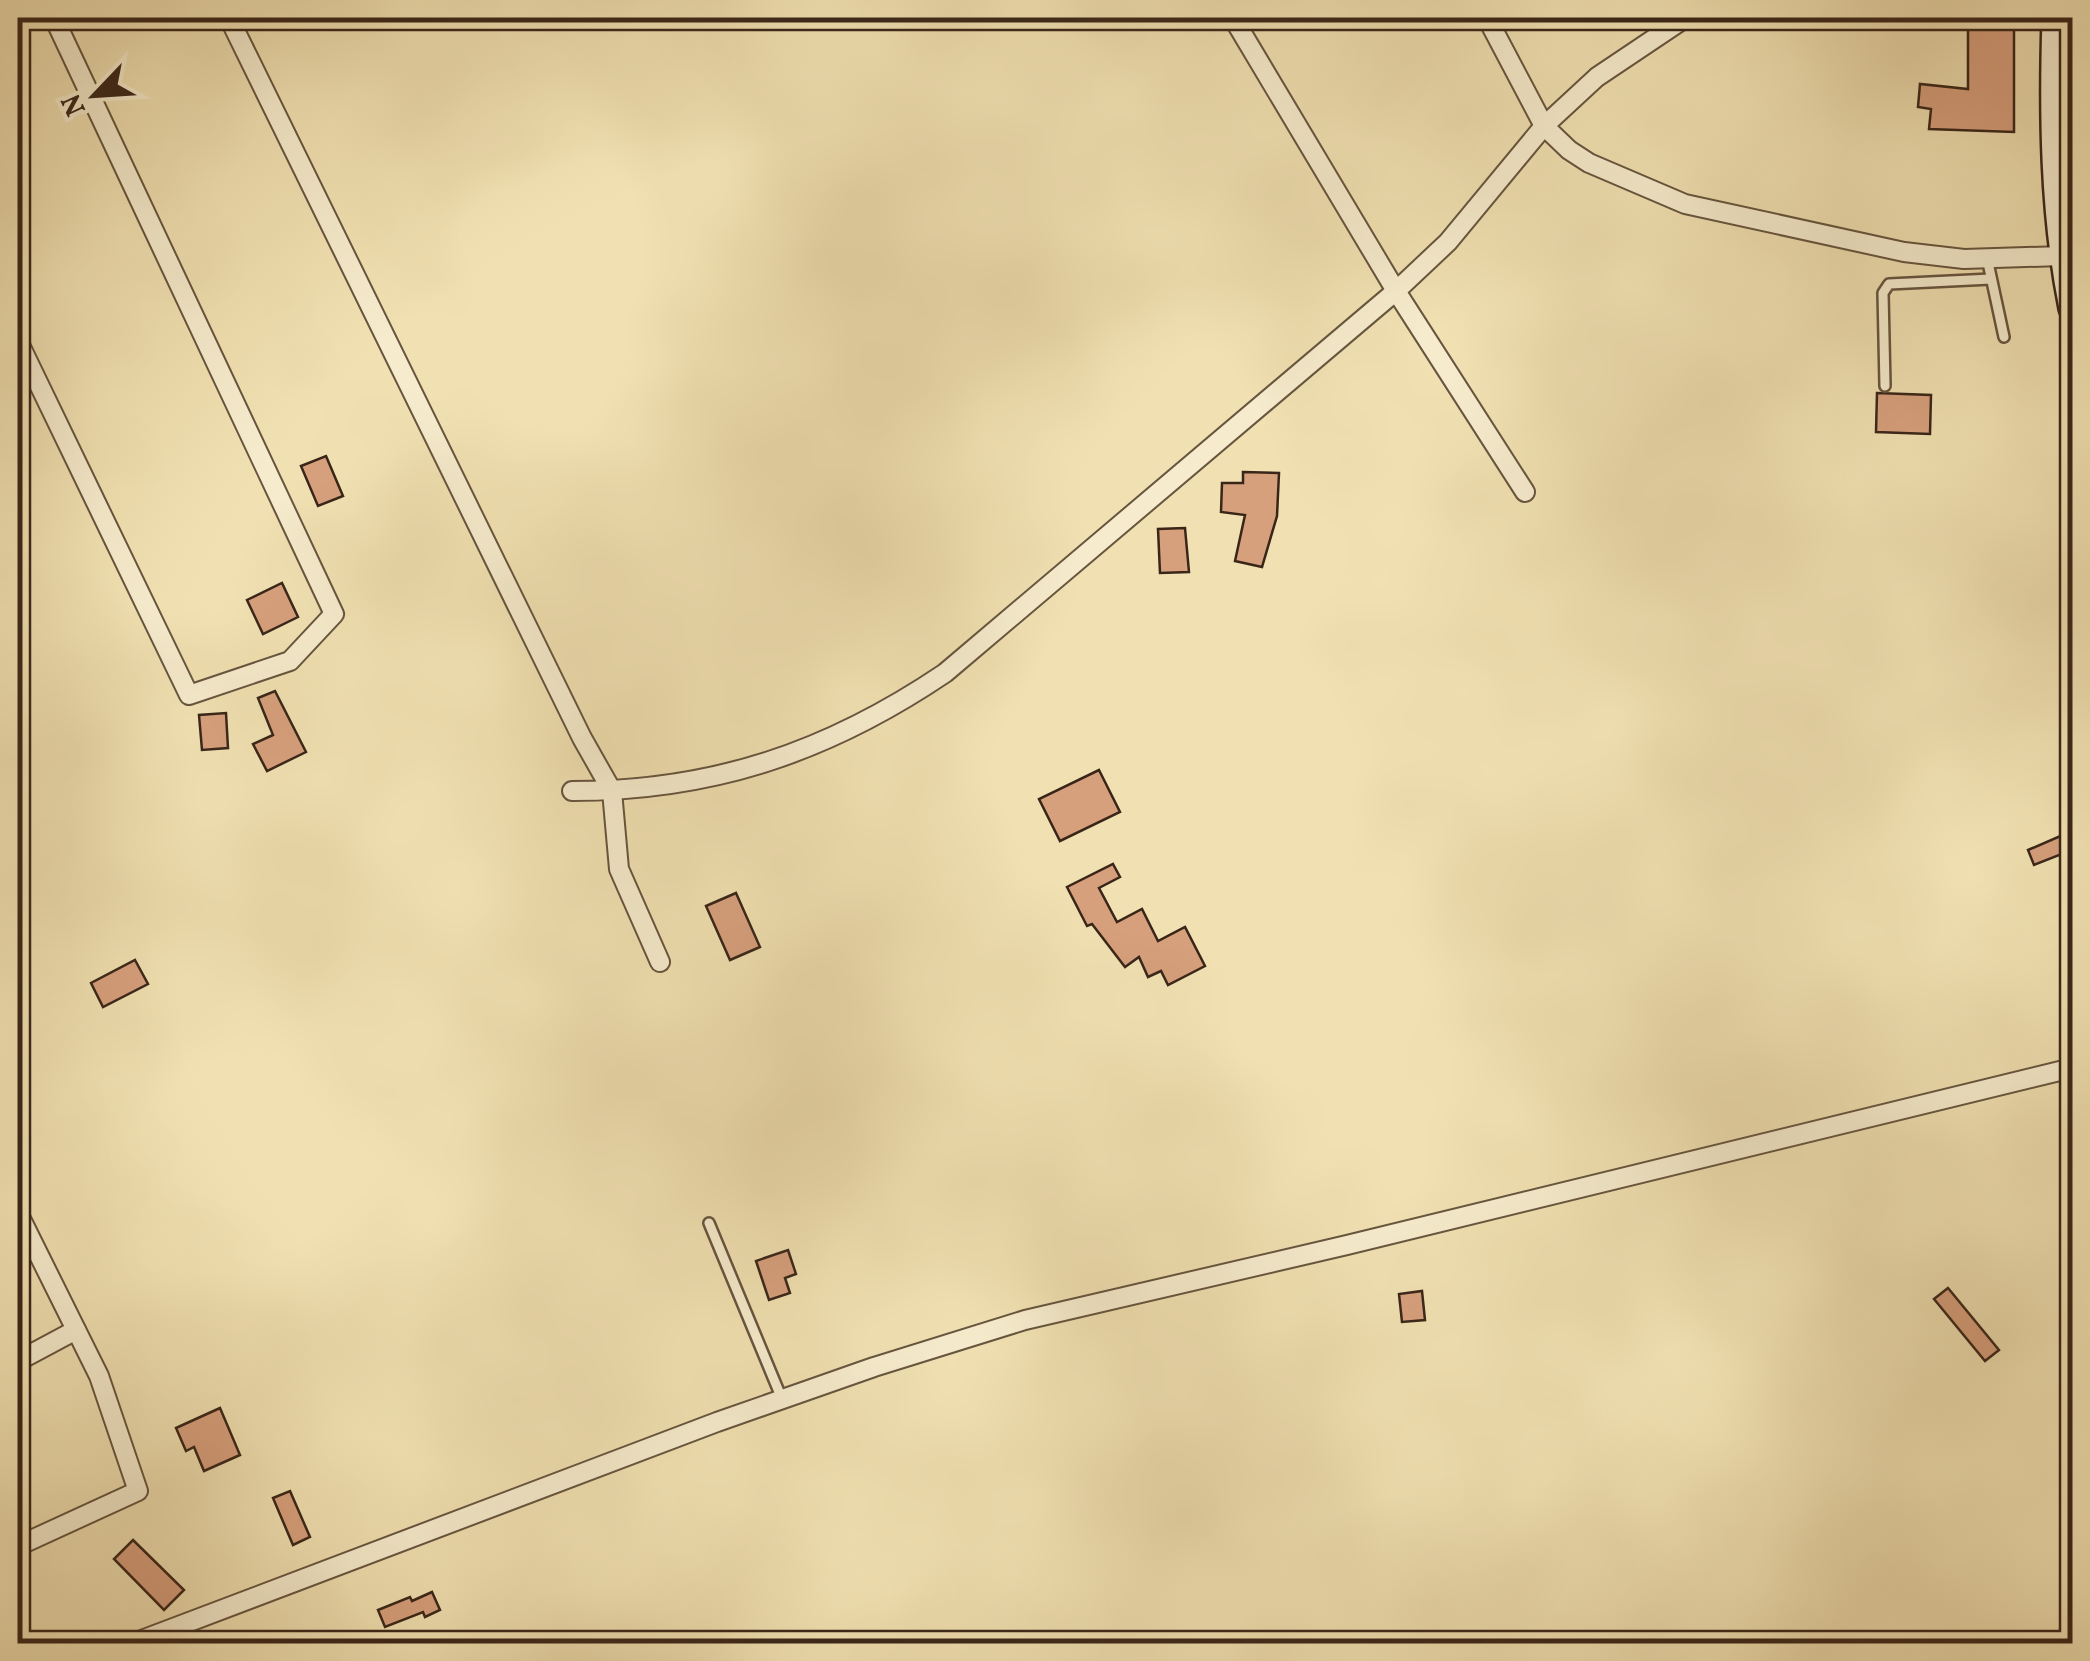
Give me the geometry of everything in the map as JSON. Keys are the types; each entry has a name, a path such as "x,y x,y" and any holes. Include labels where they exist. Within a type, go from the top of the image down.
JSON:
{"main road":[{"path":"2056,18 2054,83 2062,256 2072,308"}],"street":[{"path":"18,342 188,695 290,661 334,614 54,18"},
{"path":"229,18 573,721 612,791 619,869 660,962"},
{"path":"1233,18 1396,290 1526,492"},
{"path":"1487,18 1544,126 1588,164 1685,204 1904,252 1964,260 2062,256"},
{"path":"572,791 612,791 705,779 771,763 899,704 959,661 1396,290 1448,242 1544,126 1597,77 1685,18"},
{"path":"131,1644 782,1399 1025,1320 2072,1068"},
{"path":"18,1212 99,1376 138,1491 18,1546"},
{"path":"18,1362 76,1330"}],"lane":[{"path":"1987,258 2004,337"},
{"path":"1885,386 1883,293 1889,284 1991,278"},
{"path":"709,1223 782,1399"}],"building":[{"path":"1968,23 2014,23 2014,132 1929,129 1931,109 1918,107 1920,84 1968,89"},
{"path":"1877,393 1931,395 1930,434 1876,432"},
{"path":"326,456 343,496 318,506 301,466"},
{"path":"1243,472 1279,473 1277,516 1262,567 1235,561 1245,515 1221,512 1222,483 1243,483"},
{"path":"1185,528 1189,572 1160,573 1158,529"},
{"path":"282,583 298,617 263,634 247,600"},
{"path":"275,691 306,752 267,771 253,744 273,735 258,698"},
{"path":"226,713 228,748 202,750 199,715"},
{"path":"1099,770 1120,812 1060,841 1039,799"},
{"path":"2072,831 2072,850 2034,865 2028,850"},
{"path":"1113,864 1120,877 1099,888 1117,922 1142,909 1158,941 1185,927 1205,966 1168,985 1161,971 1148,977 1139,957 1125,967 1092,924 1087,926 1067,887"},
{"path":"736,893 760,947 730,960 706,906"},
{"path":"135,960 148,984 103,1007 91,983"},
{"path":"788,1250 796,1274 785,1278 790,1293 769,1300 756,1261"},
{"path":"1948,1288 1999,1350 1985,1361 1934,1299"},
{"path":"1422,1291 1425,1320 1402,1322 1399,1294"},
{"path":"220,1408 240,1455 204,1471 194,1447 186,1451 176,1428"},
{"path":"290,1491 310,1537 293,1545 273,1498"},
{"path":"133,1540 184,1590 164,1610 114,1559"},
{"path":"432,1592 440,1610 425,1617 423,1612 385,1627 378,1610"}]}
